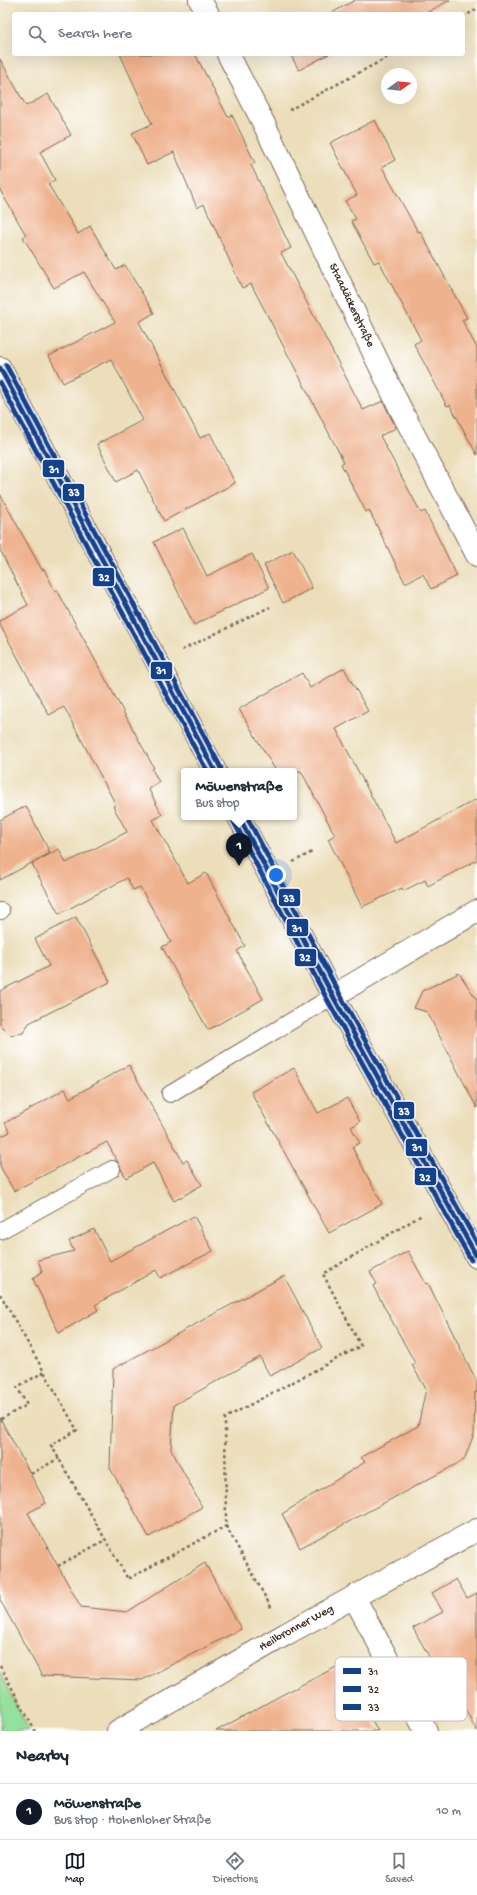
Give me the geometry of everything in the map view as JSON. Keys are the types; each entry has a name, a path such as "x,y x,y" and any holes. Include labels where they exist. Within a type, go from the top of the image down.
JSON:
{"street":[{"path":"200,0 207,12"},
{"name":"Staadäckerstraße","path":"229,56 264,124 401,410 477,555"},
{"path":"0,368 213,768"},
{"path":"241,820 333,996 477,1257"},
{"path":"333,996 477,911"},
{"name":"Heilbronner Weg","path":"122,1730 286,1634 477,1530"},
{"path":"354,1597 386,1657"},
{"path":"421,1721 426,1731"}],"lane":[{"path":"170,1094 333,996"},
{"path":"0,1231 112,1170"}],"path":[{"path":"465,16 477,9"},
{"path":"264,124 390,56"},
{"path":"157,662 270,608"},
{"path":"286,1634 226,1526 225,1418 361,1346 323,1274 445,1201"},
{"path":"0,1294 77,1430 51,1445 128,1579 226,1526"},
{"path":"1,1419 27,1405 17,1387 44,1372"},
{"path":"31,1474 59,1458"},
{"path":"58,1566 105,1540"},
{"path":"0,1666 35,1731"}],"green space":[{"path":"0,1672 29,1731 0,1731"}],"building":[{"path":"355,0 450,0 428,12 334,12"},
{"path":"121,56 196,56 228,117 232,115 255,163 251,165 291,248 281,253 363,410 383,401 396,428 380,436 421,513 425,511 457,576 431,589 423,574 405,583 369,510 366,512 341,464 344,462 251,284 242,288 204,204 197,208 174,152 147,165 132,133 152,124"},
{"path":"291,56 325,56 299,70"},
{"path":"0,59 26,106 48,94 71,135 40,152 55,180 48,184 78,234 90,226 116,270 125,265 154,313 139,322 200,438 210,433 235,483 164,521 138,470 116,482 97,444 143,420 111,359 63,383 49,356 115,322 84,272 54,288 23,237 26,235 0,190"},
{"path":"375,120 395,160 382,167 418,232 420,231 467,318 462,320 477,348 477,455 450,405 447,406 414,344 421,340 379,261 374,263 351,221 356,219 345,201 357,195 330,143"},
{"path":"0,494 42,570 44,569 55,591 57,590 154,768 152,769 159,782 148,788 162,815 153,820 188,883 206,873 245,946 237,951 263,999 208,1030 162,947 171,942 140,887 133,890 127,878 59,914 32,864 59,849 66,863 127,832 113,806 116,805 64,707 49,715 0,625 0,620 28,605 0,550"},
{"path":"183,528 207,576 252,554 269,588 194,625 154,542"},
{"path":"293,550 312,588 283,603 264,565"},
{"path":"344,668 368,711 336,729 396,843 477,799 477,860 428,886 425,880 403,891 402,888 362,907 328,839 335,835 301,771 297,771 297,768 274,768 239,709 302,673 310,688"},
{"path":"26,806 50,853 0,880 0,820"},
{"path":"76,917 110,982 29,1023 23,1033 10,1035 0,1025 0,991 49,966 35,939"},
{"path":"459,973 477,1000 477,1108 427,1012 414,1008 422,991"},
{"path":"129,1065 183,1162 187,1160 202,1185 174,1201 153,1163 126,1178 107,1142 14,1191 0,1166 0,1137 10,1132 5,1123 65,1089 70,1098"},
{"path":"294,1068 318,1113 347,1098 360,1122 351,1127 360,1143 352,1147 382,1204 329,1233 251,1092"},
{"path":"194,1216 213,1251 160,1278 156,1270 95,1305 98,1310 59,1333 33,1279 42,1271 38,1260 74,1251 69,1241 94,1229 110,1261"},
{"path":"408,1251 426,1284 428,1283 477,1382 477,1392 475,1392 474,1434 464,1460 300,1548 282,1514 365,1462 361,1457 418,1426 426,1389 412,1365 415,1363 373,1286 377,1284 370,1272"},
{"path":"284,1276 322,1348 270,1376 260,1357 174,1405 171,1449 202,1507 149,1537 110,1468 113,1369"},
{"path":"0,1418 46,1503 28,1513 81,1607 127,1612 205,1563 241,1629 142,1680 42,1676 0,1600"},
{"path":"456,1579 467,1598 477,1593 477,1731 467,1712 467,1657 429,1657 413,1628 443,1612 432,1593"},
{"path":"335,1668 335,1721 373,1721 378,1731 216,1731"}],"transit line":[{"name":"33","path":"6,365 221,768"},
{"name":"31","path":"0,368 213,768"},
{"name":"32","path":"0,383 205,768"},
{"name":"32","path":"233,820 327,999 471,1260"},
{"name":"31","path":"241,820 333,996 477,1257"},
{"name":"33","path":"249,820 339,993 477,1243"}],"place":[{"name":"Möwenstraße","path":"239,866"}]}
